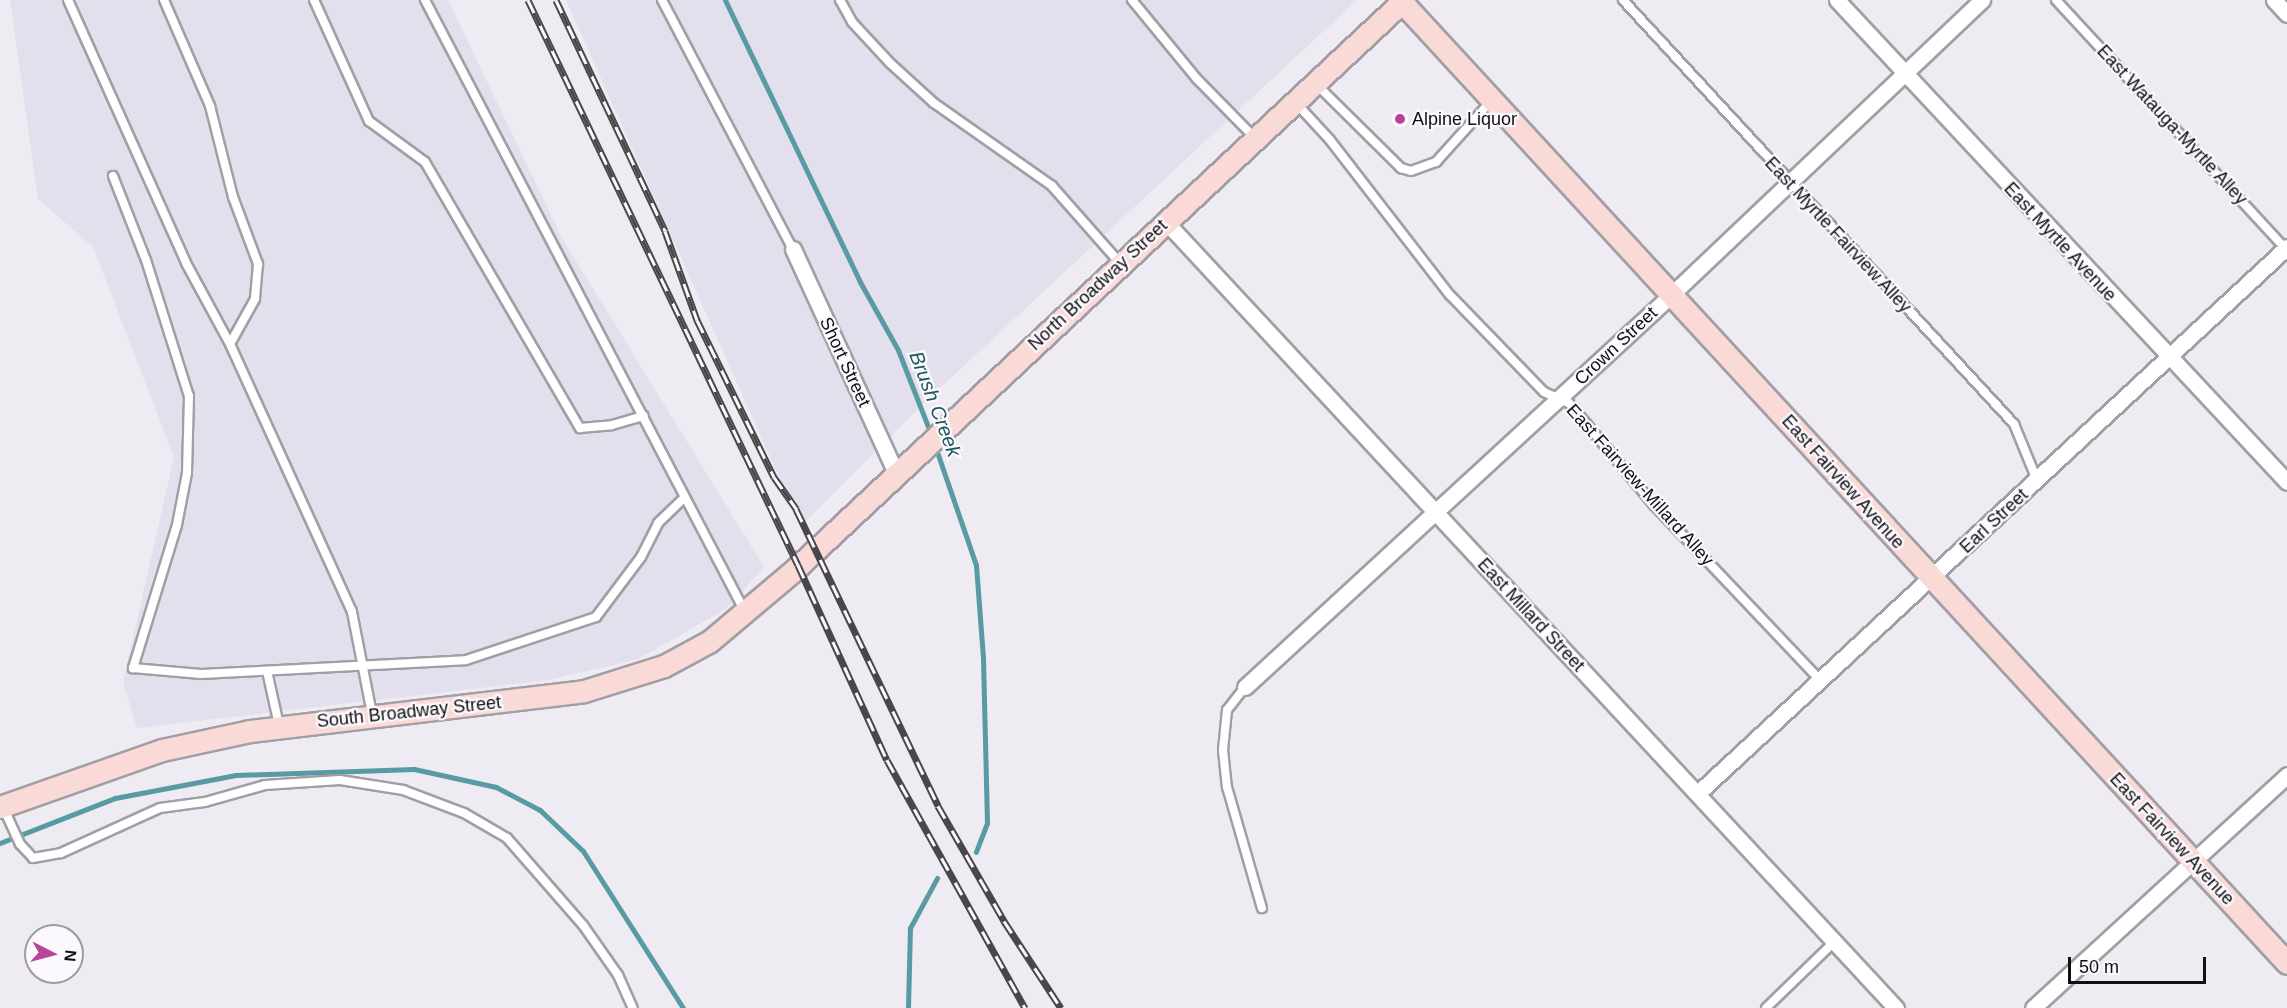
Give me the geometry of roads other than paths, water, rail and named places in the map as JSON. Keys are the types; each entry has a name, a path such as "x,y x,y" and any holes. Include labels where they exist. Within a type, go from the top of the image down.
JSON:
{"street":[{"name":"East Myrtle Avenue","path":"1836,0 2168,358 2287,482"},
{"name":"Crown Street","path":"1245,687 1671,295 1982,0"},
{"path":"2274,0 2287,14"},
{"name":"North Broadway Street","path":"793,571 1402,1"},
{"name":"East Fairview Avenue","path":"1402,1 1931,579 2287,963"},
{"name":"East Millard Street","path":"1167,222 1896,1008"},
{"name":"Short Street","path":"793,249 905,467"},
{"name":"Earl Street","path":"1698,793 2287,249"},
{"name":"South Broadway Street","path":"1,807 162,750 279,727 549,696 606,685 664,666 710,641 793,571"},
{"path":"2033,1008 2287,775"}],"lane":[{"path":"68,0 186,263 230,344 352,612 372,715"},
{"path":"164,0 210,106 233,196 258,264 255,299 230,344"},
{"path":"315,0 369,122 425,162 580,428 612,425 644,416"},
{"path":"425,0 745,613"},
{"path":"662,0 793,249"},
{"path":"840,0 852,22 890,63 934,103 1052,186 1121,264"},
{"path":"1132,0 1197,79 1256,139"},
{"name":"East Myrtle Fairview Alley","path":"1623,0 2014,424 2037,480"},
{"name":"East Watauga-Myrtle Alley","path":"2056,0 2287,249"},
{"path":"1315,83 1401,168 1411,171 1436,162 1492,100"},
{"name":"East Fairview-Millard Alley","path":"1295,102 1330,140 1450,295 1545,392 1569,403 1654,505 1820,681"},
{"path":"113,176 146,260 189,396 187,473 177,525 133,668 201,674 466,660 596,617 641,557 658,523 686,497"},
{"path":"267,670 279,727"},
{"path":"1245,687 1227,710 1223,750 1227,787 1262,908"},
{"path":"1,807 20,844 33,858 61,853 160,808 205,802 265,785 340,780 403,790 464,813 507,838 583,925 618,975 633,1008"},
{"path":"1766,1008 1834,942"}],"waterway":[{"name":"Brush Creek","path":"725,0 860,282 898,350 931,434"},
{"name":"Brush Creek","path":"935,446 976,565 983,659 987,823 976,852"},
{"path":"0,843 115,798 236,775 414,769 496,787 540,810 583,851 683,1008"},
{"name":"Brush Creek","path":"908,1008 910,928 937,878"}],"railway":[{"path":"528,0 798,565 887,760 1025,1008"},
{"path":"556,0 665,231 697,320 774,477 796,509 938,806 1004,921 1061,1008"}],"place":[{"name":"Alpine Liquor","path":"1400,119"}]}
